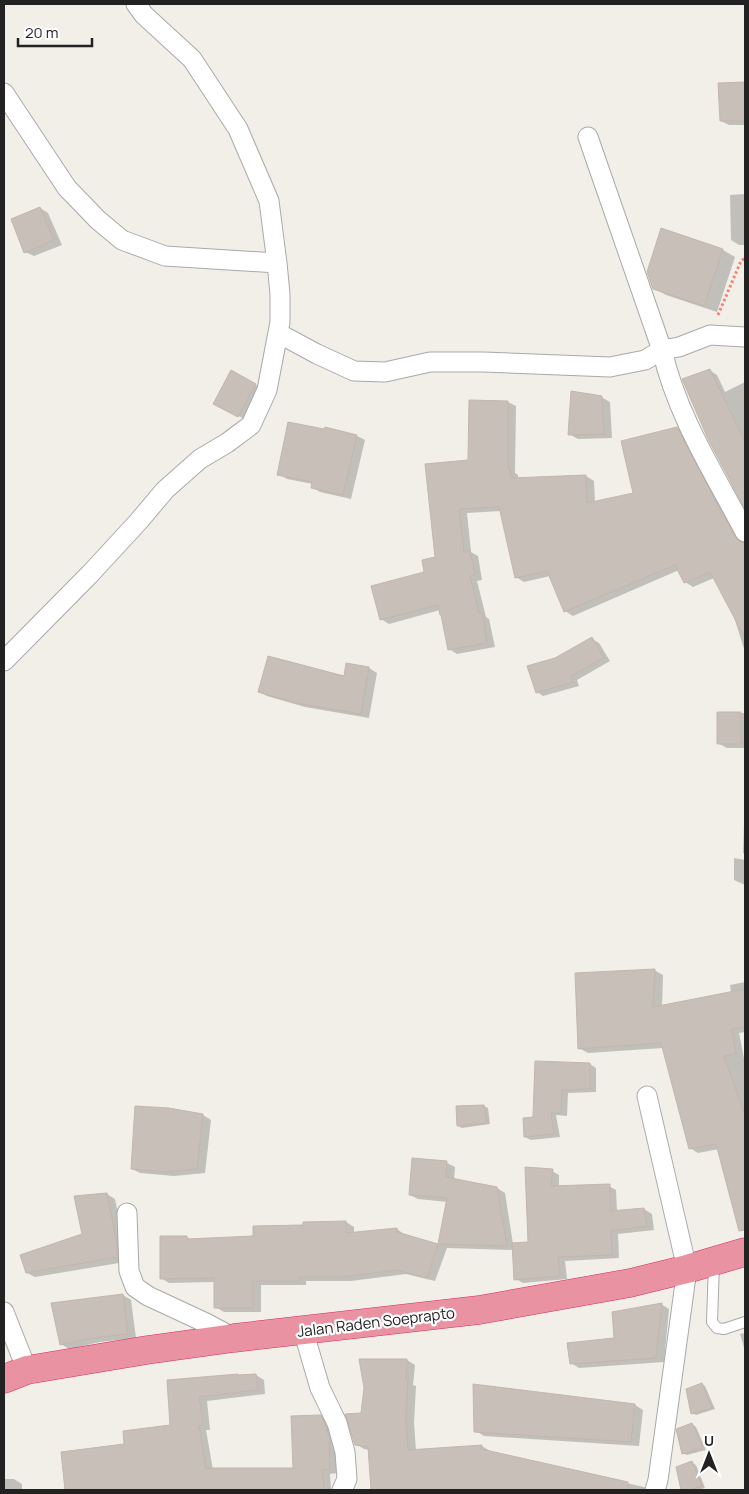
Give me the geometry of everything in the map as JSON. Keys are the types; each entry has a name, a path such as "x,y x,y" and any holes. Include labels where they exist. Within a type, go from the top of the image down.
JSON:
{"highway":[{"name":"Jalan Raden Soeprapto","path":"15,1375 147,1350 234,1338 479,1310 630,1283 745,1252"}],"street":[{"path":"4,661 90,574 166,490 200,459 227,443 251,425 268,390 280,322 280,294 269,201 238,129 192,59 144,15 136,4"},
{"path":"4,93 67,188 98,220 122,240 165,256 277,264"},
{"path":"588,137 670,378 693,436 745,532"},
{"path":"278,334 354,371 385,372 430,362 483,362 610,368 645,360 662,350 679,347 710,335 745,336"},
{"path":"647,1096 687,1269 655,1490"},
{"path":"127,1213 129,1271 135,1287 148,1296 234,1338"},
{"path":"4,1312 15,1375"},
{"path":"303,1330 320,1388 337,1423 345,1452 347,1479 342,1490"}],"lane":[{"path":"714,1260 712,1322 717,1328 724,1329 745,1322"}],"path":[{"path":"710,335 741,261 745,258"}],"building":[{"path":"745,82 745,121 720,121 718,83"},
{"path":"40,207 54,240 24,253 11,219"},
{"path":"661,228 723,249 704,306 653,289 647,272"},
{"path":"710,369 745,442 745,509 708,439 682,379"},
{"path":"231,370 256,384 238,417 213,404"},
{"path":"571,391 602,396 604,434 568,435"},
{"path":"469,400 508,401 508,469 510,469 511,478 586,475 587,503 633,493 621,441 677,427 735,537 740,542 745,543 745,638 710,572 684,583 675,565 564,612 547,571 515,578 499,507 459,509 464,552 470,550 475,575 470,576 479,614 482,613 487,643 448,650 438,605 380,620 371,586 424,572 422,560 435,557 425,464 468,460"},
{"path":"288,422 324,429 325,427 357,435 343,495 311,488 312,482 277,475"},
{"path":"592,637 604,658 571,676 573,682 536,693 527,666 555,658"},
{"path":"268,656 344,676 346,663 369,667 361,714 296,703 258,692"},
{"path":"717,712 741,712 741,744 717,744"},
{"path":"655,969 653,1007 745,989 745,1027 732,1029 736,1054 724,1056 745,1115 745,1230 739,1231 716,1144 689,1149 661,1043 578,1049 575,973"},
{"path":"535,1061 590,1063 590,1089 562,1090 561,1113 551,1113 554,1134 524,1137 523,1118 533,1117"},
{"path":"484,1105 487,1123 457,1126 456,1106"},
{"path":"135,1106 169,1108 203,1114 197,1169 166,1172 131,1169"},
{"path":"412,1158 447,1161 446,1177 497,1187 507,1246 438,1244 447,1198 409,1195"},
{"path":"525,1167 553,1169 551,1186 610,1184 610,1211 644,1208 647,1226 611,1231 612,1255 558,1257 560,1276 514,1280 512,1243 528,1242"},
{"path":"107,1193 117,1243 117,1257 26,1273 20,1255 82,1234 74,1196"},
{"path":"346,1221 346,1233 397,1228 397,1232 438,1244 427,1278 397,1270 342,1277 299,1277 299,1281 253,1281 253,1308 214,1308 214,1278 160,1279 160,1236 187,1236 187,1239 253,1236 253,1226 303,1225 303,1222"},
{"path":"123,1294 128,1334 91,1338 60,1345 51,1303"},
{"path":"662,1303 656,1358 570,1364 567,1343 614,1338 612,1312"},
{"path":"359,1359 407,1359 406,1418 408,1450 482,1445 481,1449 628,1482 628,1490 371,1490 368,1447 355,1445 345,1414 361,1413 364,1388"},
{"path":"256,1374 258,1390 199,1397 203,1425 199,1426 206,1468 293,1468 291,1416 321,1415 331,1443 329,1442 330,1469 322,1470 324,1490 65,1490 61,1452 124,1444 123,1431 170,1425 167,1380"},
{"path":"702,1383 712,1408 691,1414 686,1389"},
{"path":"473,1384 635,1404 631,1442 474,1432"},
{"path":"692,1423 703,1448 682,1454 676,1429"},
{"path":"692,1461 702,1486 681,1490 676,1467"}]}
